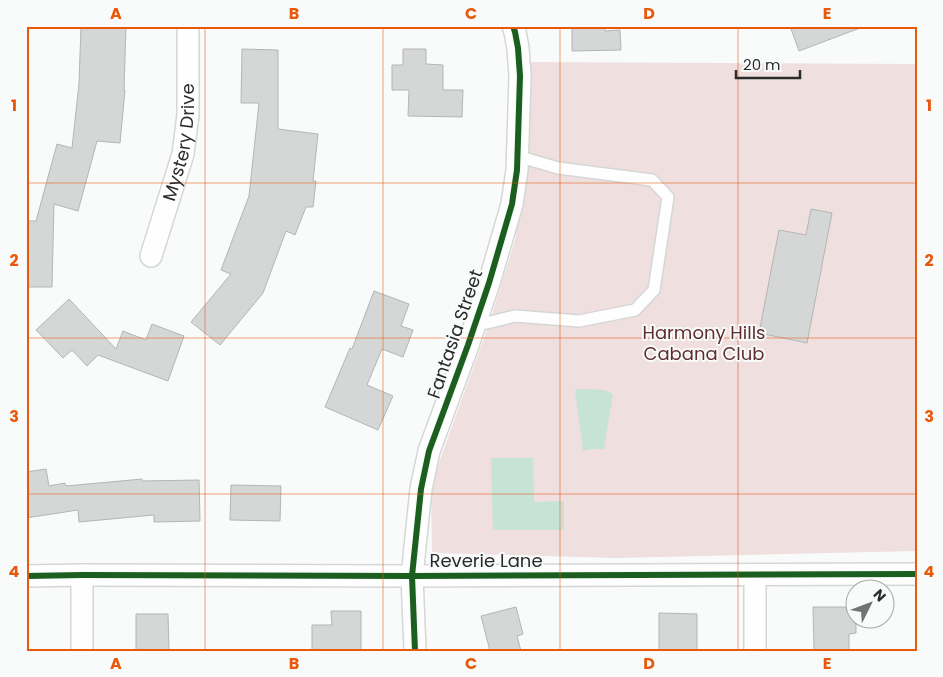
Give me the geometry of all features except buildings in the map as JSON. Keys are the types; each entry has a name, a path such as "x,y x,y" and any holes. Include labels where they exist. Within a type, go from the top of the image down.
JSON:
{"street":[{"name":"Mystery Drive","path":"151,256 183,154 188,115 188,26"},
{"name":"Fantasia Street","path":"415,651 412,576 421,489 429,451 489,282 512,204 518,156 520,76 518,48 513,26"},
{"path":"754,574 755,651"},
{"name":"Reverie Lane","path":"26,576 917,574"},
{"path":"82,575 82,651"}],"lane":[{"path":"474,326 515,316 579,321 625,312 634,310 654,290 668,196 652,180 558,168 518,156"}],"green space":[{"name":"Harmony Hills Cabana Club","path":"527,62 917,64 917,551 616,558 432,553 431,485 490,321 515,240 525,182"}],"shaded area":[{"path":"575,390 604,390 613,394 604,449 583,451"},
{"path":"491,458 533,458 534,502 564,501 564,530 493,530"}],"cycle path":[{"path":"415,651 412,576 421,489 429,451 489,283 512,204 517,170 520,76 518,48 513,26"},
{"path":"26,576 917,574"}]}
